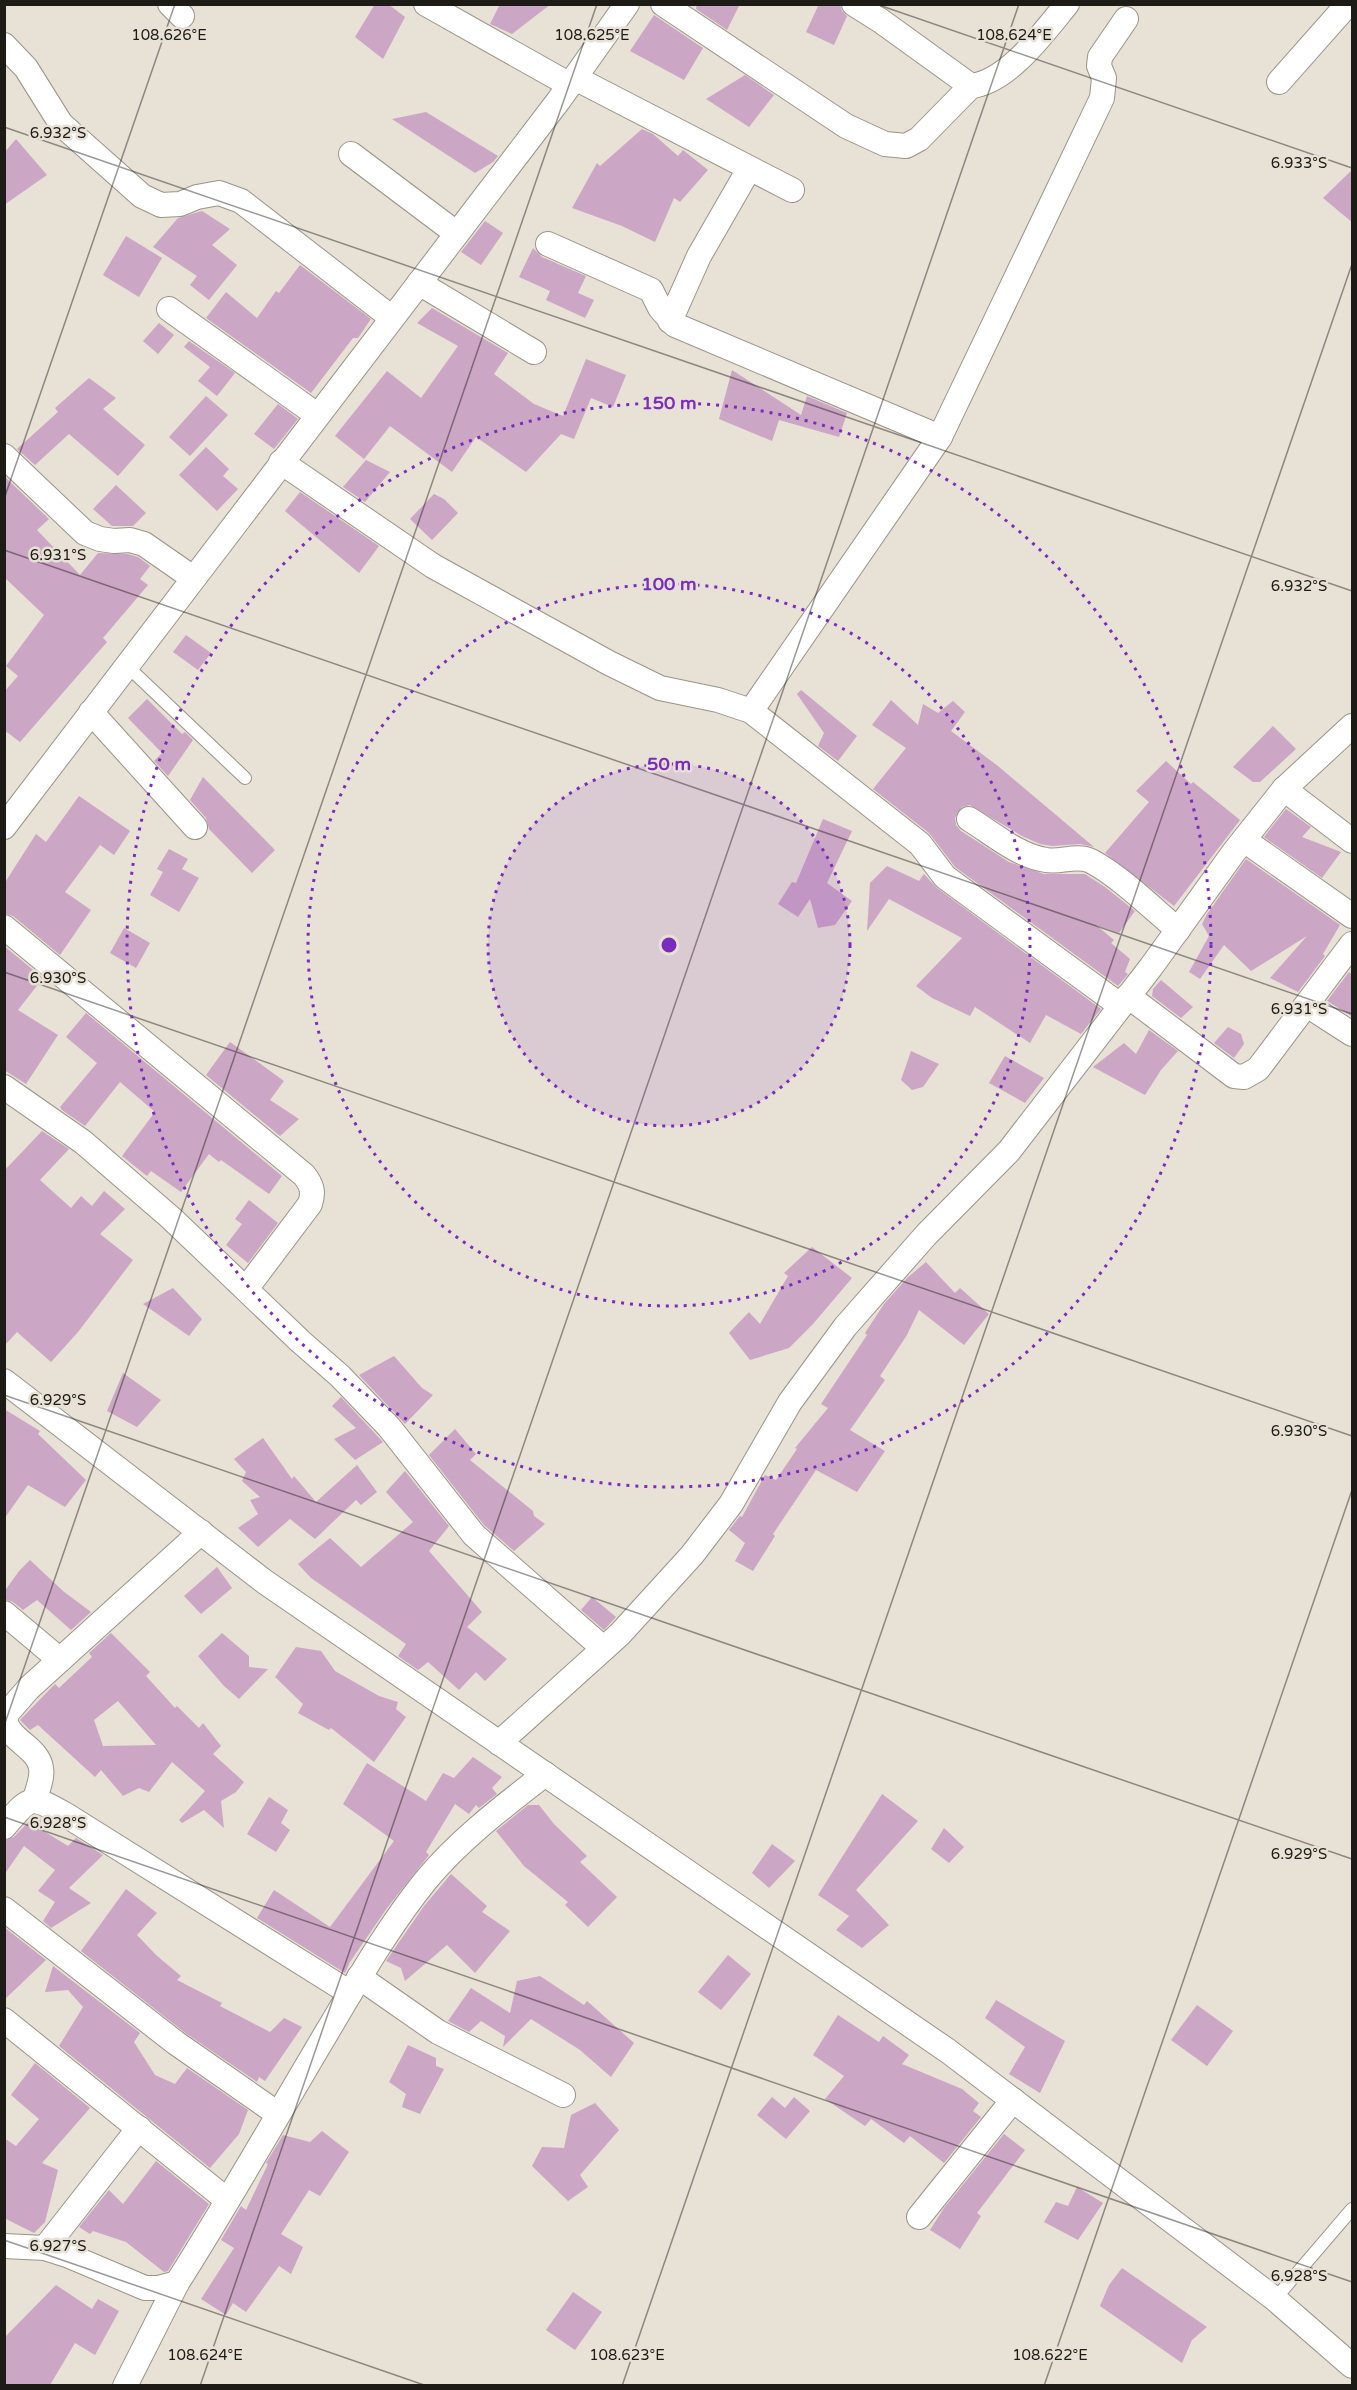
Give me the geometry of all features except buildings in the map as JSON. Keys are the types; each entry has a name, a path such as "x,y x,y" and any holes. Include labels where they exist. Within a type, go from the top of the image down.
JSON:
{"street":[{"path":"426,4 572,81 677,129 792,190"},
{"path":"4,827 572,81 627,4"},
{"path":"663,4 846,126 885,144 906,146 919,139 971,86"},
{"path":"854,4 971,86 984,85 1002,74 1042,36 1067,4"},
{"path":"1279,82 1348,4"},
{"path":"751,711 940,437 1102,98 1104,78 1099,66 1100,57 1126,19"},
{"path":"6,50 26,68 62,124 142,196 161,205 180,204 197,197 219,193 241,201 392,318"},
{"path":"351,154 456,233"},
{"path":"670,321 699,256 749,169"},
{"path":"548,244 651,290 670,321 940,437"},
{"path":"418,283 534,352"},
{"path":"169,309 317,415"},
{"path":"4,456 85,533 100,539 130,540 144,544 193,578"},
{"path":"281,462 433,566 598,657 660,688 718,700 751,711 920,844 945,877 1234,1076 1244,1077 1258,1069 1353,944"},
{"path":"91,712 195,827"},
{"path":"499,1743 620,1634 698,1547 730,1504 790,1402 845,1326 926,1235 1009,1151 1284,789 1353,726"},
{"path":"1284,789 1353,841"},
{"path":"969,819 1029,855 1047,861 1077,858 1090,861 1122,883 1178,930"},
{"path":"1244,840 1353,916"},
{"path":"4,927 304,1175 311,1184 313,1195 310,1204 246,1289"},
{"path":"1307,1005 1353,1034"},
{"path":"4,1087 83,1142 171,1218 300,1342 340,1376 388,1427 474,1535 603,1648"},
{"path":"4,1381 265,1582 948,2051 1275,2299 1353,2366"},
{"path":"35,1800 41,1765 37,1758 9,1731 5,1719 8,1712 29,1688 201,1532"},
{"path":"4,1613 60,1660"},
{"path":"125,2385 177,2283 354,1985 427,1879 488,1820 545,1774"},
{"path":"4,1827 23,1804 35,1800 66,1815 438,2032 563,2095"},
{"path":"4,1909 176,2043 278,2114"},
{"path":"4,2020 227,2200"},
{"path":"919,2217 1013,2100"},
{"path":"45,2248 139,2128"},
{"path":"4,2246 45,2248 146,2288 158,2288 177,2283"}],"lane":[{"path":"126,665 245,778"},
{"path":"1275,2299 1353,2209"}]}
